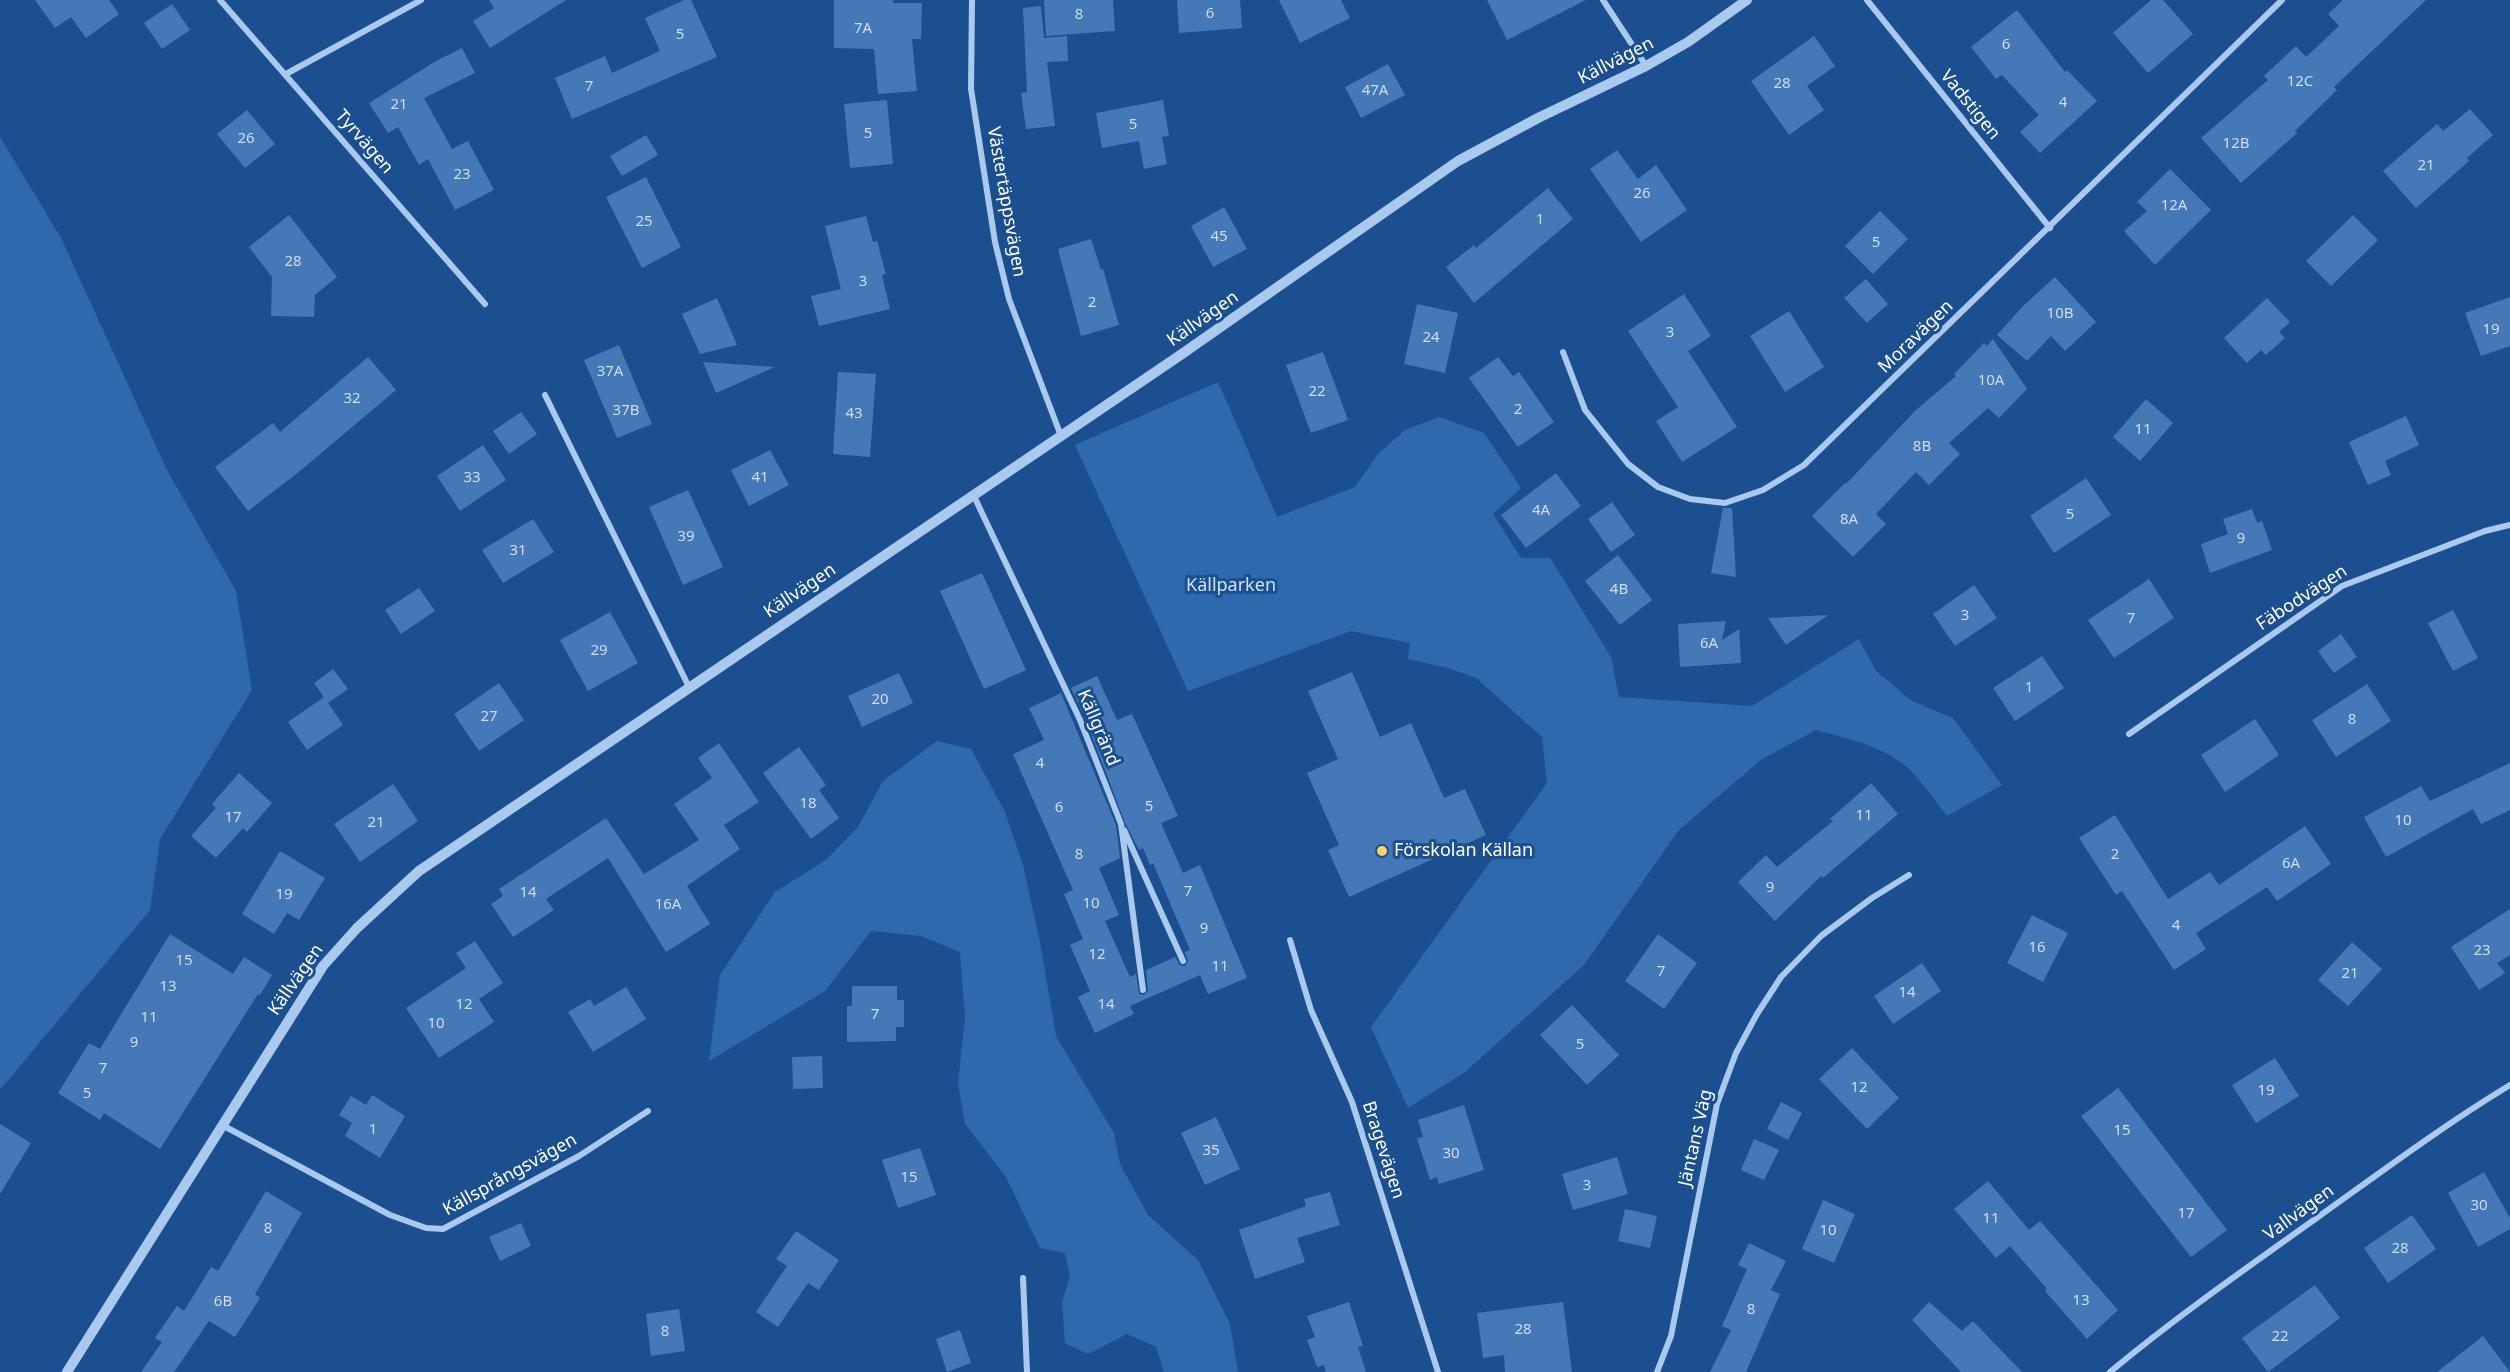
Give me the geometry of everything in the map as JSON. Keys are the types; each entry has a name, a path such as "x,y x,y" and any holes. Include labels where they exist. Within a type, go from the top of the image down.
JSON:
{"street":[{"name":"Tyrvägen","path":"220,0 485,304"},
{"path":"286,74 421,0"},
{"name":"Västertäppsvägen","path":"972,0 971,89 994,242 1009,299 1061,436"},
{"path":"1603,0 1646,66"},
{"name":"Källvägen","path":"67,1372 322,966 357,928 419,871 1061,436 1458,161 1538,118 1646,66 1688,42 1747,0"},
{"name":"Vadstigen","path":"1867,0 2050,228"},
{"name":"Moravägen","path":"1563,352 1585,410 1628,464 1658,487 1690,499 1725,503 1764,490 1804,465 2282,0"},
{"path":"545,395 689,687"},
{"name":"Källgränd","path":"973,494 1080,720 1121,824 1143,990"},
{"name":"Fäbodvägen","path":"2130,734 2342,586 2485,531 2510,525"},
{"path":"1121,824 1183,961"},
{"name":"Jäntans Väg","path":"1657,1372 1671,1336 1717,1104 1736,1053 1757,1014 1781,977 1838,924 1909,875"},
{"name":"Bragevägen","path":"1290,940 1311,1010 1352,1102 1438,1372"},
{"name":"Vallvägen","path":"2110,1372 2143,1344 2287,1240 2510,1085"},
{"name":"Källsprångsvägen","path":"222,1125 390,1215 426,1228 443,1229 579,1156 648,1111"},
{"path":"1023,1278 1028,1372"}],"green space":[{"path":"0,137 61,238 167,470 236,591 252,690 160,839 150,910 0,1090"},
{"name":"Källparken","path":"1218,382 1277,517 1355,487 1378,454 1405,430 1439,417 1484,433 1521,488 1493,514 1521,558 1550,558 1611,657 1619,697 1752,706 1859,639 1876,671 1912,701 1953,718 2002,785 1947,816 1913,773 1903,764 1880,750 1855,741 1816,730 1762,759 1679,830 1584,965 1465,1072 1408,1108 1371,1027 1547,783 1542,737 1476,678 1448,668 1408,659 1410,643 1351,631 1188,691 1075,445"},
{"path":"937,741 971,749 1005,812 1023,865 1040,942 1056,1036 1114,1133 1120,1164 1148,1215 1198,1260 1230,1324 1238,1372 1164,1372 1156,1347 1127,1334 1088,1354 1065,1343 1062,1302 1070,1276 1065,1253 1040,1248 1006,1177 965,1124 958,1083 965,1018 960,952 921,936 871,931 825,991 709,1061 720,975 775,892 826,860 858,827 883,781"}],"building":[{"path":"35,0 109,0 119,14 86,38 71,17 55,28"},
{"path":"489,0 566,0 490,48 473,21 494,8"},
{"path":"684,0 691,0 717,57 572,119 555,78 605,56 612,73 660,51 645,18"},
{"path":"834,0 893,0 893,3 922,3 921,39 912,39 917,91 878,94 874,49 834,48"},
{"path":"1044,0 1113,0 1115,31 1046,36"},
{"path":"1177,0 1240,0 1242,28 1179,33"},
{"path":"1279,0 1341,0 1350,18 1300,43"},
{"path":"1487,0 1586,0 1507,40"},
{"path":"2151,0 2163,0 2193,34 2148,73 2113,33"},
{"path":"2343,0 2426,0 2334,87 2337,90 2295,131 2297,133 2241,183 2201,138 2268,80 2264,76 2296,46 2306,57 2339,26 2328,14"},
{"path":"172,4 190,30 162,49 144,23"},
{"path":"1041,6 1044,38 1067,36 1068,61 1047,62 1055,126 1026,129 1021,93 1027,92 1023,8"},
{"path":"2017,10 2065,72 2067,70 2097,101 2040,153 2020,132 2039,115 2002,75 1996,79 1971,47"},
{"path":"1814,36 1835,66 1807,86 1824,110 1789,135 1751,81"},
{"path":"462,48 475,73 424,98 452,149 468,141 494,190 455,210 428,159 419,165 398,127 388,133 369,103 436,61"},
{"path":"1388,64 1405,95 1361,118 1345,87"},
{"path":"887,100 893,164 850,168 844,104"},
{"path":"1163,100 1169,136 1162,137 1167,164 1144,169 1139,141 1102,148 1096,113"},
{"path":"2470,109 2493,135 2467,158 2469,161 2416,208 2383,171 2437,124 2443,131"},
{"path":"247,110 275,144 245,168 217,134"},
{"path":"646,135 658,155 622,176 610,156"},
{"path":"1617,150 1638,179 1656,165 1687,210 1641,242 1590,169"},
{"path":"2170,169 2211,210 2155,265 2124,231 2147,211 2137,202"},
{"path":"646,177 681,247 642,268 606,197"},
{"path":"1548,188 1573,219 1474,303 1446,267 1474,245 1476,248"},
{"path":"1224,207 1247,249 1213,267 1191,226"},
{"path":"1880,211 1908,239 1873,274 1845,246"},
{"path":"289,215 337,277 315,295 314,317 271,316 272,277 249,247"},
{"path":"2353,215 2378,240 2331,286 2306,261"},
{"path":"866,216 873,242 877,241 886,274 882,275 890,309 819,326 811,296 841,289 825,226"},
{"path":"1091,239 1101,270 1103,269 1119,325 1081,336 1058,249"},
{"path":"2055,277 2096,322 2065,351 2051,336 2027,361 1997,335 2023,306"},
{"path":"1866,279 1888,304 1867,323 1844,298"},
{"path":"1684,294 1711,336 1688,351 1737,427 1682,462 1656,421 1678,407 1628,331"},
{"path":"2510,297 2510,346 2481,356 2465,313"},
{"path":"717,298 737,345 700,354 682,314"},
{"path":"2267,298 2290,322 2279,332 2285,338 2266,355 2261,350 2247,363 2224,338"},
{"path":"1417,304 1458,313 1445,373 1404,364"},
{"path":"1789,311 1824,367 1785,392 1750,336"},
{"path":"1993,339 2027,389 1999,418 1988,408 1949,443 1960,454 1929,485 1916,472 1876,514 1886,524 1853,557 1812,516 1846,484 1916,410 1956,376 1954,374 1984,343 1987,346"},
{"path":"619,345 652,424 617,438 584,360"},
{"path":"1323,352 1348,420 1311,433 1286,365"},
{"path":"368,357 396,390 300,471 248,511 215,467 273,423 280,432"},
{"path":"1498,357 1513,376 1519,372 1554,422 1518,447 1469,378"},
{"path":"703,362 775,367 716,393"},
{"path":"838,372 876,374 870,457 833,454"},
{"path":"2146,399 2173,423 2140,461 2113,437"},
{"path":"521,412 537,434 509,454 493,431"},
{"path":"2406,416 2419,445 2385,461 2391,475 2368,485 2349,442"},
{"path":"483,445 506,480 460,511 437,476"},
{"path":"770,450 789,485 749,506 731,470"},
{"path":"1556,473 1581,506 1526,548 1501,515"},
{"path":"2086,478 2111,515 2054,553 2030,516"},
{"path":"688,490 723,567 683,585 649,507"},
{"path":"1612,502 1635,535 1611,552 1588,519"},
{"path":"1723,508 1732,508 1736,577 1711,573"},
{"path":"2252,509 2257,523 2262,521 2272,550 2210,573 2201,544 2228,534 2223,519"},
{"path":"533,519 554,552 503,583 482,550"},
{"path":"1618,555 1652,600 1620,625 1585,581"},
{"path":"982,573 1026,670 984,689 940,591"},
{"path":"2149,579 2174,618 2114,658 2088,620"},
{"path":"1974,585 1997,618 1955,646 1933,614"},
{"path":"419,588 435,611 401,634 385,610"},
{"path":"2453,610 2478,658 2453,671 2428,623"},
{"path":"610,612 638,663 588,691 560,640"},
{"path":"1828,615 1786,645 1768,618"},
{"path":"1726,621 1722,640 1739,629 1741,663 1680,667 1678,624"},
{"path":"2341,634 2357,657 2334,673 2318,651"},
{"path":"2042,656 2064,688 2015,721 1993,688"},
{"path":"333,669 348,689 328,703 314,683"},
{"path":"1352,672 1380,737 1411,723 1444,798 1465,789 1486,835 1349,897 1328,850 1339,845 1307,773 1338,759 1308,691"},
{"path":"899,673 913,703 862,727 848,696"},
{"path":"1097,676 1117,720 1132,714 1178,816 1161,823 1183,873 1200,865 1247,978 1208,994 1200,975 1130,1006 1134,1014 1095,1033 1078,997 1090,991 1070,945 1083,939 1064,894 1073,890 1013,754 1044,740 1029,708 1061,693 1116,825 1120,858 1099,868 1119,915 1105,921 1130,977 1136,974 1139,994 1144,995 1148,991 1146,970 1175,957 1180,965 1185,966 1188,961 1185,952 1190,950 1153,863 1150,865 1143,848 1139,850 1126,825 1085,718 1071,688"},
{"path":"499,683 524,720 479,751 454,714"},
{"path":"2367,684 2391,721 2336,757 2312,720"},
{"path":"324,697 343,725 307,750 288,722"},
{"path":"2255,719 2279,755 2225,792 2201,755"},
{"path":"719,743 759,802 724,825 740,849 687,886 710,924 666,952 608,858 546,899 554,910 513,937 491,904 503,896 499,889 606,818 644,874 699,840 674,804 712,778 698,758"},
{"path":"799,747 826,785 819,790 839,818 811,839 763,773"},
{"path":"2510,763 2510,810 2481,824 2473,809 2386,857 2364,817 2421,786 2430,801"},
{"path":"239,773 272,803 247,832 243,828 216,858 191,836 216,808 212,804"},
{"path":"1871,783 1898,814 1823,878 1821,876 1775,921 1738,882 1766,855 1777,867 1833,821 1830,819"},
{"path":"393,784 418,821 360,862 334,824"},
{"path":"2115,815 2168,899 2210,872 2219,885 2305,826 2331,864 2277,901 2267,887 2196,933 2206,949 2174,970 2122,891 2116,895 2079,838"},
{"path":"280,851 325,878 299,920 287,913 274,934 242,914"},
{"path":"2510,909 2510,955 2497,963 2505,973 2479,990 2451,947"},
{"path":"2032,915 2068,933 2043,982 2007,963"},
{"path":"170,934 233,974 244,957 272,975 160,1149 104,1113 100,1120 58,1093 89,1043 100,1049"},
{"path":"1658,934 1697,963 1664,1009 1625,981"},
{"path":"475,941 503,983 479,999 494,1022 439,1058 406,1008 466,968 456,953"},
{"path":"2352,942 2382,969 2348,1006 2318,980"},
{"path":"1922,963 1941,991 1893,1024 1874,996"},
{"path":"852,986 897,986 897,1000 904,1000 904,1027 896,1027 896,1041 847,1042 847,1006 852,1006"},
{"path":"626,987 646,1019 593,1052 568,1012 590,999 594,1006"},
{"path":"1572,1005 1619,1055 1587,1085 1540,1035"},
{"path":"1852,1048 1899,1098 1867,1129 1819,1079"},
{"path":"822,1056 823,1088 793,1089 792,1057"},
{"path":"2275,1058 2299,1096 2256,1123 2232,1085"},
{"path":"2118,1088 2227,1230 2191,1257 2081,1116"},
{"path":"372,1095 405,1116 380,1158 345,1136 352,1123 339,1115 351,1096 366,1105"},
{"path":"1781,1102 1802,1113 1788,1140 1767,1129"},
{"path":"1464,1105 1484,1170 1439,1184 1437,1177 1430,1180 1417,1138 1423,1137 1418,1120"},
{"path":"1216,1117 1240,1169 1205,1185 1181,1133"},
{"path":"0,1124 31,1143 0,1194"},
{"path":"1754,1139 1779,1150 1764,1180 1741,1170"},
{"path":"920,1148 936,1195 898,1208 882,1160"},
{"path":"1617,1157 1628,1194 1573,1210 1562,1174"},
{"path":"2484,1172 2510,1218 2510,1229 2478,1247 2448,1193"},
{"path":"1988,1181 2029,1230 2040,1221 2118,1310 2087,1339 2010,1246 1996,1258 1954,1209"},
{"path":"266,1191 302,1213 255,1294 260,1298 235,1337 209,1321 174,1372 141,1372 162,1342 155,1338 177,1306 184,1311 211,1267 218,1271"},
{"path":"1330,1192 1340,1225 1297,1238 1305,1262 1255,1279 1239,1230 1306,1206 1304,1199"},
{"path":"1823,1200 1855,1214 1834,1263 1802,1249"},
{"path":"1625,1209 1657,1216 1650,1248 1618,1241"},
{"path":"2412,1215 2436,1249 2388,1283 2364,1248"},
{"path":"521,1223 531,1246 500,1261 489,1237"},
{"path":"796,1231 839,1260 819,1290 808,1283 778,1327 756,1312 787,1266 776,1259"},
{"path":"1749,1243 1786,1261 1771,1290 1780,1294 1746,1372 1710,1372 1731,1330 1722,1326 1747,1269 1738,1265"},
{"path":"2315,1285 2340,1318 2268,1372 2242,1338"},
{"path":"1349,1302 1363,1346 1358,1347 1366,1372 1326,1372 1324,1365 1317,1367 1307,1340 1315,1337 1307,1316"},
{"path":"1563,1302 1572,1372 1505,1372 1504,1355 1483,1358 1477,1313"},
{"path":"1929,1302 1962,1331 1973,1321 2022,1372 1961,1372 1912,1320"},
{"path":"679,1309 685,1351 651,1356 646,1314"},
{"path":"960,1330 971,1363 947,1372 936,1339"},
{"path":"2483,1336 2510,1372 2437,1372"}],"place":[{"name":"Förskolan Källan","path":"1382,851"}]}
